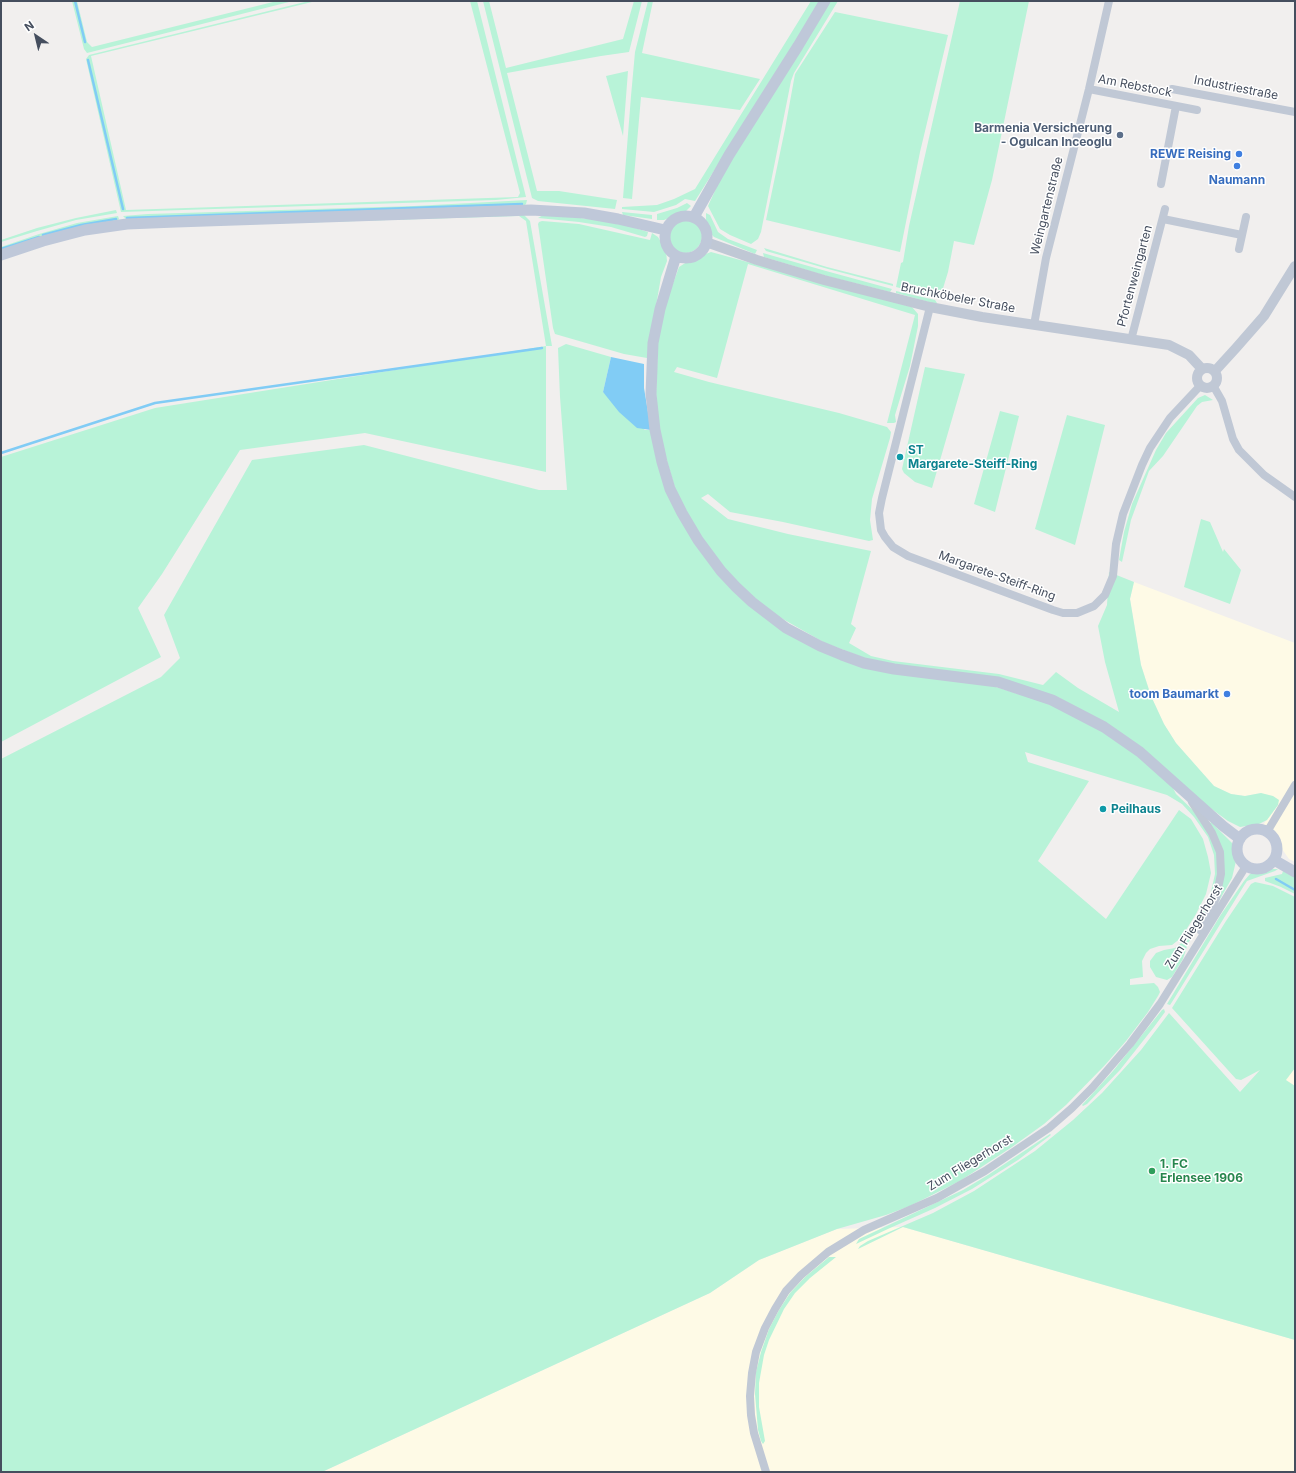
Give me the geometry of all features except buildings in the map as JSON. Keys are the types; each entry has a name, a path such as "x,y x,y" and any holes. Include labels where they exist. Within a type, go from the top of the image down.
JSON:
{"main road":[{"path":"694,217 729,154 825,1"},
{"path":"1,255 43,241 85,230 127,224 176,222 531,210 584,213 665,230"},
{"path":"687,215 694,217 703,224 707,236 704,248 694,256 688,258 676,256 666,245 664,238 665,230 668,224 680,216 687,215"},
{"path":"676,256 660,309 653,343 651,394 655,430 670,489 682,513 721,572 763,611 786,628 820,646 864,662 894,668 998,682 1052,700 1104,727 1140,752 1223,826 1240,839"},
{"path":"1255,829 1267,832 1275,841 1277,848 1274,860 1258,869 1246,866 1238,856 1238,844 1240,839 1244,834 1255,829"},
{"path":"1274,860 1295,872"}],"street":[{"name":"Weingartenstraße","path":"1034,325 1046,258 1109,1"},
{"name":"Am Rebstock","path":"1088,89 1197,110"},
{"name":"Industriestraße","path":"1172,89 1295,112"},
{"name":"Am Rebstock","path":"1161,184 1176,106"},
{"name":"Pfortenweingarten","path":"1131,340 1165,209"},
{"path":"1239,249 1246,217"},
{"name":"Pfortenweingarten","path":"1163,219 1242,235"},
{"name":"Bruchköbeler Straße","path":"706,242 757,260 824,280 930,307 982,318 1169,345 1189,355 1202,369"},
{"path":"1215,371 1264,316 1295,266"},
{"name":"Margarete-Steiff-Ring","path":"930,307 882,498 879,513 881,530 893,546 908,556 1063,613 1077,613 1094,606 1105,595 1113,576 1116,544 1123,514 1142,465 1150,448 1170,418 1200,386"},
{"path":"1209,368 1215,371 1218,381 1214,387 1208,389 1200,386 1197,378 1202,369 1209,368"},
{"path":"1214,387 1222,401 1233,439 1240,450 1264,475 1295,497"},
{"path":"1267,832 1295,785"},
{"path":"1187,794 1212,833 1220,852 1221,874 1216,898 1191,956"},
{"name":"Zum Fliegerhorst","path":"766,1472 754,1433 751,1415 750,1396 752,1373 756,1352 765,1328 786,1291 815,1262 848,1239 864,1230 937,1198 960,1186 1011,1154 1064,1116 1092,1088 1134,1039 1160,1004 1246,866"}],"shaded area":[{"path":"1134,582 1295,643 1295,862 1289,859 1282,849 1279,836 1263,825 1278,805 1261,793 1245,796 1231,794 1214,786 1176,743 1164,724 1151,696 1141,665 1130,599"},
{"path":"1295,1068 1295,1086 1285,1080"},
{"path":"903,1227 1295,1340 1295,1472 322,1472 710,1293 759,1260 837,1229"}],"green space":[{"path":"72,1 77,1 87,42 92,47 277,1 293,1 87,53 84,49"},
{"path":"309,1 316,1 91,56 126,210 518,197 520,193 470,1 477,1 526,197 496,200 121,212 86,59 89,55"},
{"path":"483,1 489,1 506,68 623,39 634,1 642,1 629,52 507,73 537,191 559,191 617,200 615,209 538,201 532,198"},
{"path":"648,1 653,1 642,53 760,79 740,110 641,97 632,199 623,198 631,96 635,52"},
{"path":"811,1 821,1 695,201 685,199 676,205 654,212 622,209 622,207 657,205 695,189"},
{"path":"830,1 838,1 794,73 791,81 761,232 758,239 751,244 720,229 708,206 723,173"},
{"path":"960,1 1029,1 992,180 974,245 954,241 948,272 940,298 896,287 901,263 903,262 909,226"},
{"path":"835,12 948,35 920,152 900,252 766,220 795,74"},
{"path":"628,71 623,136 606,76"},
{"path":"527,200 524,206 126,219 123,216 414,206"},
{"path":"687,203 691,206 685,212 664,220 657,220 657,214 677,208"},
{"path":"116,210 117,213 76,220 1,242 1,240 37,228"},
{"path":"622,212 652,215 652,219 623,215"},
{"path":"522,213 530,221 552,346 546,346 526,221 519,216 130,228"},
{"path":"706,213 710,215 718,232 728,239 757,250 755,254 714,237 710,233 706,224"},
{"path":"545,214 616,222 648,232 647,236 645,237 611,227 538,218"},
{"path":"118,216 119,219 117,221 1,251 1,247 39,234 77,223"},
{"path":"682,219 688,219 697,224 701,230 701,242 697,248 688,253 682,253 673,248 668,239 668,233 673,224"},
{"path":"542,221 579,224 650,240 652,233 658,237 666,251 667,261 661,277 647,358 624,354 555,334 538,224"},
{"path":"764,248 827,267 893,284 893,286 766,251"},
{"path":"711,252 912,307 918,314 918,326 910,366 895,415 896,422 887,423 915,315 748,264 717,378 677,367 674,372 709,382 839,413 887,427 891,432 890,438 872,499 870,520 873,540 869,541 730,512 708,494 701,498 728,519 788,534 871,551 851,624 856,628 849,643 871,656 893,661 999,674 1043,685 1056,672 1078,688 1119,712 1105,662 1098,626 1107,605 1109,572 1134,582 1130,599 1141,665 1151,696 1164,724 1176,743 1214,786 1231,794 1245,796 1261,793 1273,796 1279,800 1278,805 1267,820 1259,824 1240,827 1228,821 1060,698 870,660 825,643 774,614 757,601 726,571 686,513 675,488 659,429 656,393 658,342 664,308 679,267 690,260"},
{"path":"763,253 892,289 890,292 826,276 764,257"},
{"path":"896,291 935,300 937,303 936,304 896,293"},
{"path":"566,344 611,357 603,392 645,430 651,430 659,463 719,573 818,649 996,687 1050,704 1102,730 1138,755 1172,786 1176,794 1197,814 1210,834 1218,853 1220,873 1215,897 1202,923 1188,943 1183,959 1172,977 1167,980 1156,977 1150,967 1150,961 1156,953 1175,948 1184,941 1198,921 1210,896 1215,874 1214,855 1208,837 1194,817 1182,804 1167,795 1025,752 1028,762 1089,781 1038,861 1106,919 1179,810 1191,819 1203,839 1211,873 1206,894 1181,938 1172,945 1159,946 1150,949 1142,961 1143,977 1130,979 1130,985 1154,983 1158,987 1160,992 1148,1012 1105,1065 1066,1105 1044,1124 1012,1147 960,1181 910,1206 886,1215 837,1229 759,1260 710,1293 322,1472 1,1472 1,759 161,677 180,658 164,615 252,460 364,445 539,490 567,490 558,348"},
{"path":"546,346 546,472 365,433 240,450 162,574 138,608 161,657 1,742 1,457 155,408"},
{"path":"925,367 965,374 932,488 915,482 904,473 902,469"},
{"path":"1205,395 1213,400 1202,402 1197,406 1163,456 1149,471 1131,520 1122,562 1119,560 1124,532 1132,504 1156,450 1166,433 1198,398"},
{"path":"1000,411 1019,416 995,512 974,504"},
{"path":"1067,415 1105,425 1075,545 1035,529"},
{"path":"1201,519 1210,522 1223,552 1224,549 1241,570 1230,604 1184,587"},
{"path":"1211,822 1232,843 1236,861 1232,878 1219,901 1218,899 1224,875 1209,824"},
{"path":"1278,869 1247,881 1172,1002 1170,1005 1167,1004 1220,916 1244,881 1254,872"},
{"path":"1283,871 1295,877 1295,894 1265,881 1265,878 1282,874"},
{"name":"1. FC Erlensee 1906","path":"1255,882 1273,886 1295,897 1295,1068 1286,1080 1295,1086 1295,1340 903,1227 858,1249 868,1241 933,1213 974,1191 1035,1151 1073,1120 1102,1093 1141,1050 1169,1013 1240,1092 1260,1070 1241,1080 1236,1079 1172,1008 1226,921 1251,884"},
{"path":"1164,1009 1165,1012 1120,1070 1087,1104 1083,1106 1082,1105 1113,1071"},
{"path":"1050,1134 1051,1135 1018,1160 972,1189 935,1208 856,1244 859,1239 963,1190"},
{"path":"829,1257 836,1257 810,1278 795,1293 784,1309 769,1340 764,1355 759,1383 759,1407 765,1441 763,1444 758,1430 755,1394 756,1372 769,1329 790,1293 805,1277"}],"water":[{"path":"611,357 644,364 644,388 651,430 637,428 619,412 603,392"}],"waterway":[{"path":"75,1 85,42"},
{"path":"88,60 123,209"},
{"path":"127,218 522,204"},
{"path":"43,235 81,225 116,219"},
{"path":"1,249 39,237"},
{"path":"1,453 155,403 542,348"},
{"path":"1276,879 1295,890"}],"place":[{"name":"Barmenia Versicherung - Ogulcan Inceoglu","path":"1120,135"},
{"name":"REWE Reising","path":"1239,154"},
{"name":"Naumann","path":"1237,166"},
{"name":"ST Margarete-Steiff-Ring","path":"900,457"},
{"name":"toom Baumarkt","path":"1227,694"},
{"name":"Peilhaus","path":"1103,809"},
{"name":"1. FC Erlensee 1906","path":"1152,1171"}]}
